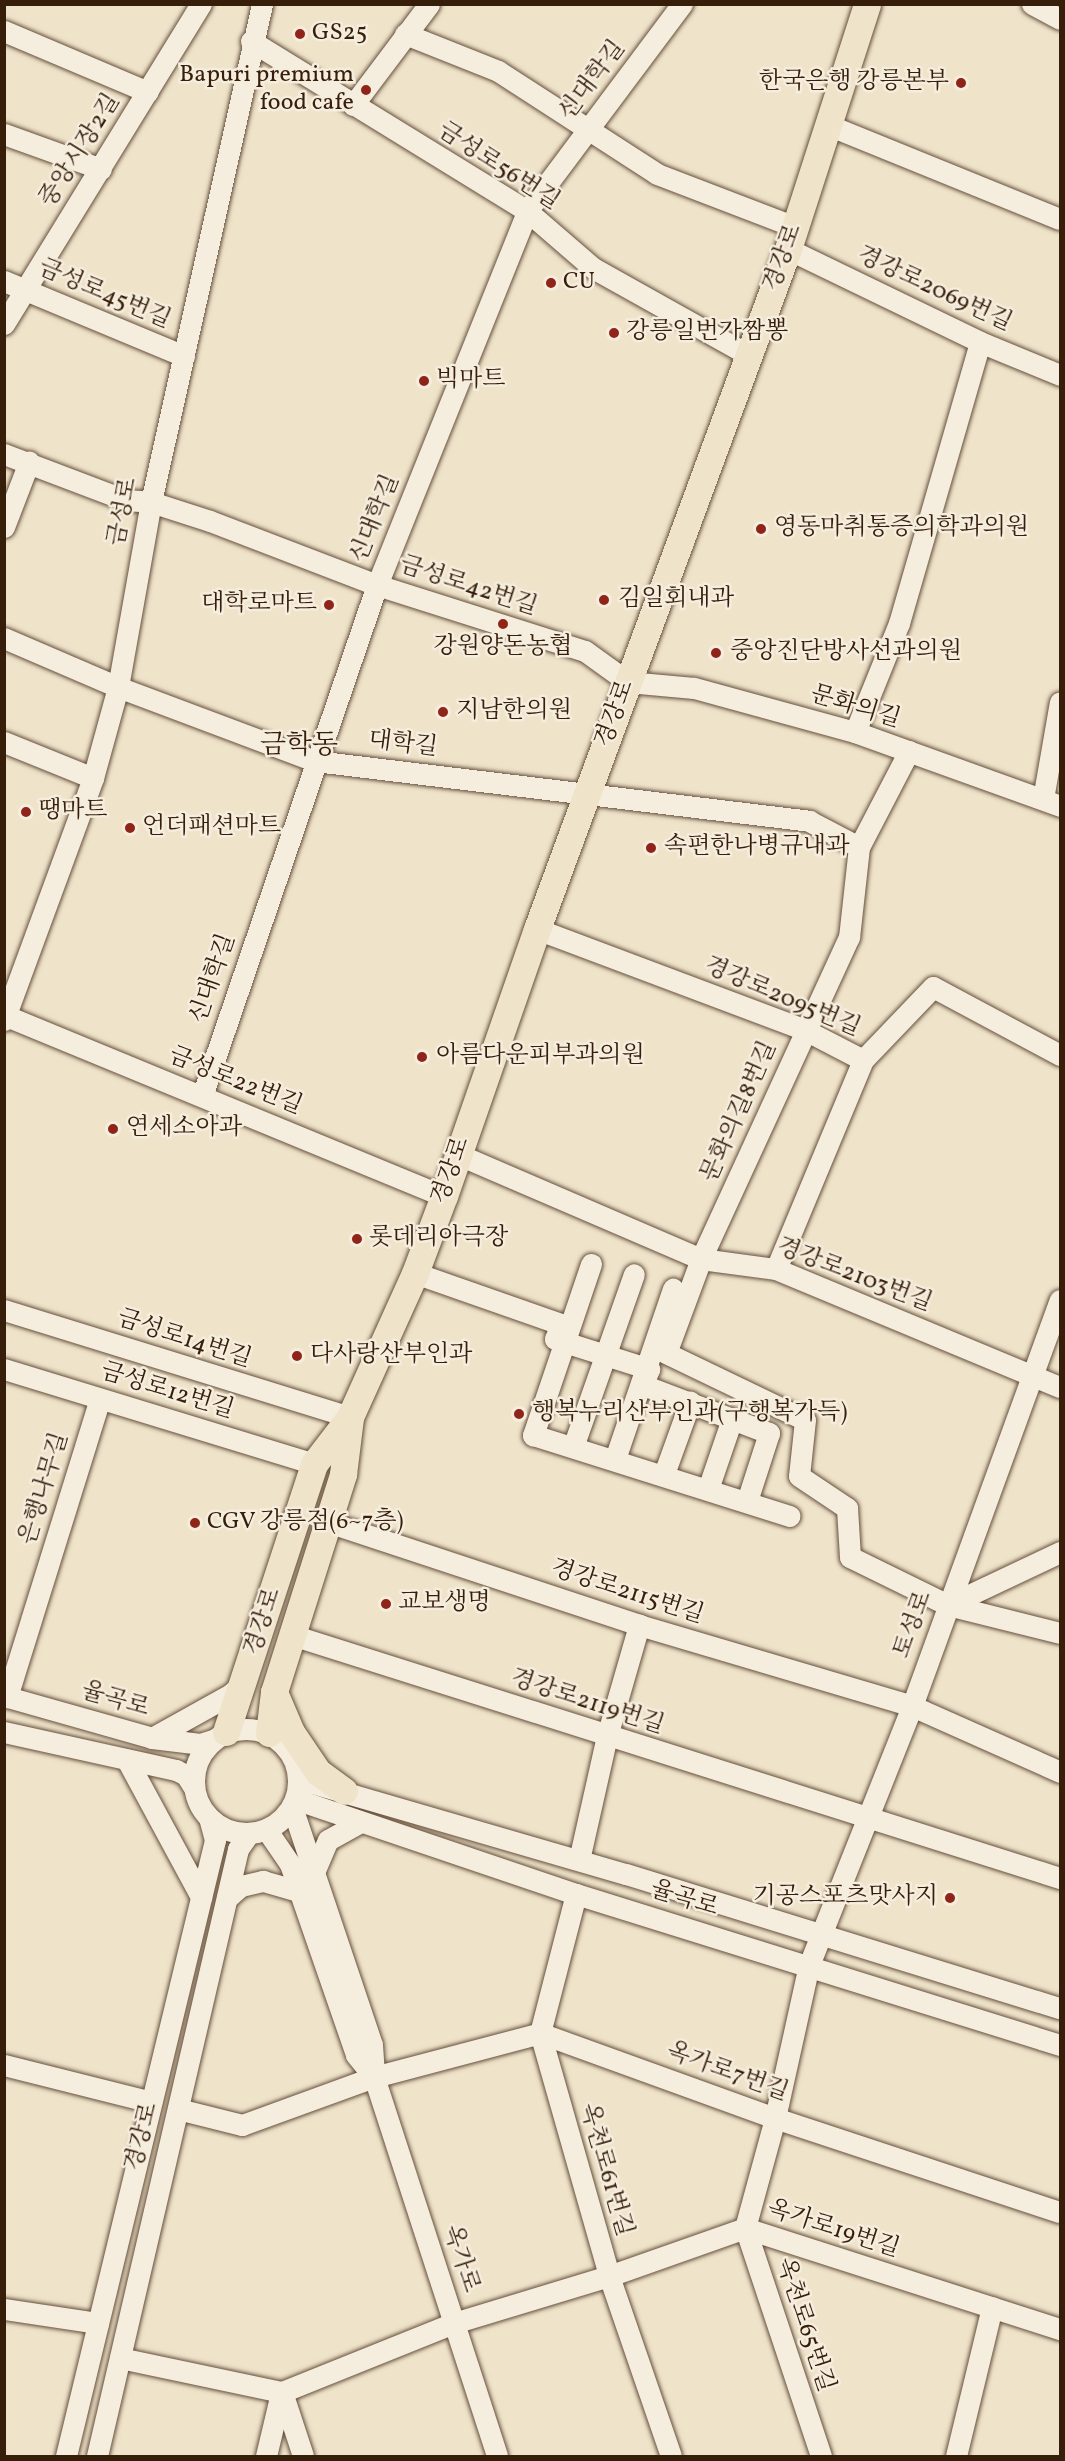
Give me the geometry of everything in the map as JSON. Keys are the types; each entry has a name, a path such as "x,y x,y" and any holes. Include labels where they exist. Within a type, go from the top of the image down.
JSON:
{"main road":[{"name":"경강로","path":"219,1736 246,1680 314,1464 350,1417 415,1273 444,1196 537,929 747,354 792,238 867,4"},
{"name":"경강로","path":"269,1733 274,1692 343,1473 350,1417"},
{"path":"274,1692 291,1732 318,1772 344,1791"}],"street":[{"name":"중앙시장2길","path":"4,324 201,4"},
{"name":"금성로","path":"5,1017 93,778 118,687 151,502 250,41 262,4"},
{"path":"353,105 429,4"},
{"name":"신대학길","path":"202,1096 377,585 527,211 682,4"},
{"path":"1032,4 1060,19"},
{"path":"4,31 147,92"},
{"name":"경강로2069번길","path":"405,34 498,71 590,128 657,174 792,238 980,342 1060,375"},
{"name":"금성로56번길","path":"250,41 527,211 593,268 747,354"},
{"path":"828,125 1060,219"},
{"path":"4,134 100,169"},
{"name":"금성로45번길","path":"4,281 184,356"},
{"path":"855,732 899,623 980,342"},
{"name":"금성로42번길","path":"4,454 125,500 151,502 210,521 377,585 585,651 628,682"},
{"path":"4,527 29,462"},
{"name":"대학길","path":"4,638 118,687 315,761 587,792 809,821 859,848"},
{"name":"문화의길","path":"628,682 694,688 855,732 1052,803"},
{"path":"1052,803 1060,702"},
{"path":"4,742 93,778"},
{"name":"문화의길8번길","path":"909,751 859,848 849,937 700,1259 666,1353 805,1419 799,1476 848,1508 850,1557 948,1605"},
{"name":"경강로2095번길","path":"537,929 805,1030 863,1060 776,1269"},
{"path":"863,1060 933,987 1060,1054"},
{"name":"금성로22번길","path":"5,1017 444,1196"},
{"name":"경강로2103번길","path":"457,1154 700,1259 776,1269 1032,1373 1060,1387"},
{"path":"591,1264 533,1435 664,1474 790,1516"},
{"path":"415,1273 561,1324 555,1339 605,1352 646,1368"},
{"path":"573,1447 634,1274"},
{"path":"615,1459 673,1289"},
{"name":"토성로","path":"809,1965 912,1706 1060,1300"},
{"name":"금성로14번길","path":"4,1310 350,1417"},
{"path":"646,1368 643,1384 769,1432 747,1502"},
{"name":"금성로12번길","path":"4,1369 314,1464"},
{"name":"은행나무길","path":"6,1696 100,1399"},
{"path":"664,1474 690,1402"},
{"path":"708,1489 732,1419"},
{"name":"경강로2115번길","path":"328,1522 639,1625 912,1706 1060,1772"},
{"path":"948,1605 1060,1552"},
{"path":"948,1605 1060,1633"},
{"path":"579,1860 607,1736 639,1625"},
{"name":"경강로2119번길","path":"292,1635 866,1819 1060,1878"},
{"path":"152,1738 231,1694 246,1680"},
{"name":"율곡로","path":"6,1696 152,1738 200,1744 219,1736"},
{"path":"194,1788 197,1762 219,1736 255,1729 269,1733 283,1743 298,1773 312,1783 579,1860 1060,2008"},
{"path":"4,1732 176,1770 194,1788 209,1818 235,1832 258,1831 294,1803 298,1773"},
{"path":"128,1760 201,1897"},
{"name":"율곡로","path":"294,1803 360,1821 576,1894 1060,2045"},
{"name":"옥가로","path":"294,1803 313,1875 372,2045 374,2077 497,2457"},
{"name":"경강로","path":"66,2457 216,1840 209,1818"},
{"path":"313,1875 328,1840 360,1821"},
{"name":"경강로","path":"97,2457 238,1849 258,1831"},
{"name":"옥가로","path":"258,1831 290,1864 356,2055 374,2077"},
{"path":"227,1898 241,1886 263,1881 299,1891"},
{"path":"178,2109 242,2125 374,2077 540,2033 576,1894"},
{"path":"745,2228 775,2118 809,1965"},
{"name":"옥가로7번길","path":"540,2033 775,2118 1060,2212"},
{"name":"옥천로61번길","path":"540,2033 609,2276 671,2457"},
{"path":"4,2065 152,2102"},
{"name":"옥가로19번길","path":"282,2392 454,2323 609,2276 745,2228 1060,2329"},
{"name":"옥천로65번길","path":"745,2228 821,2457"},
{"path":"956,2457 992,2307"},
{"path":"4,2309 98,2323"},
{"path":"120,2358 282,2392"},
{"path":"266,2457 282,2392"},
{"path":"282,2392 303,2457"}],"place":[{"name":"GS25","path":"300,34"},
{"name":"한국은행 강릉본부","path":"961,83"},
{"name":"Bapuri premium food cafe","path":"366,90"},
{"name":"CU","path":"551,283"},
{"name":"강릉일번가짬뽕","path":"614,333"},
{"name":"빅마트","path":"424,381"},
{"name":"영동마취통증의학과의원","path":"761,529"},
{"name":"김일회내과","path":"604,600"},
{"name":"대학로마트","path":"329,605"},
{"name":"강원양돈농협","path":"503,624"},
{"name":"중앙진단방사선과의원","path":"716,653"},
{"name":"지남한의원","path":"443,712"},
{"name":"땡마트","path":"26,812"},
{"name":"언더패션마트","path":"130,828"},
{"name":"속편한나병규내과","path":"651,848"},
{"name":"아름다운피부과의원","path":"422,1057"},
{"name":"연세소아과","path":"113,1129"},
{"name":"롯데리아극장","path":"357,1239"},
{"name":"다사랑산부인과","path":"297,1356"},
{"name":"행복누리산부인과(구행복가득)","path":"519,1414"},
{"name":"CGV 강릉점(6~7층)","path":"195,1523"},
{"name":"교보생명","path":"386,1604"},
{"name":"기공스포츠맛사지","path":"950,1898"}],"district":[{"name":"금학동","path":"299,747"}]}
